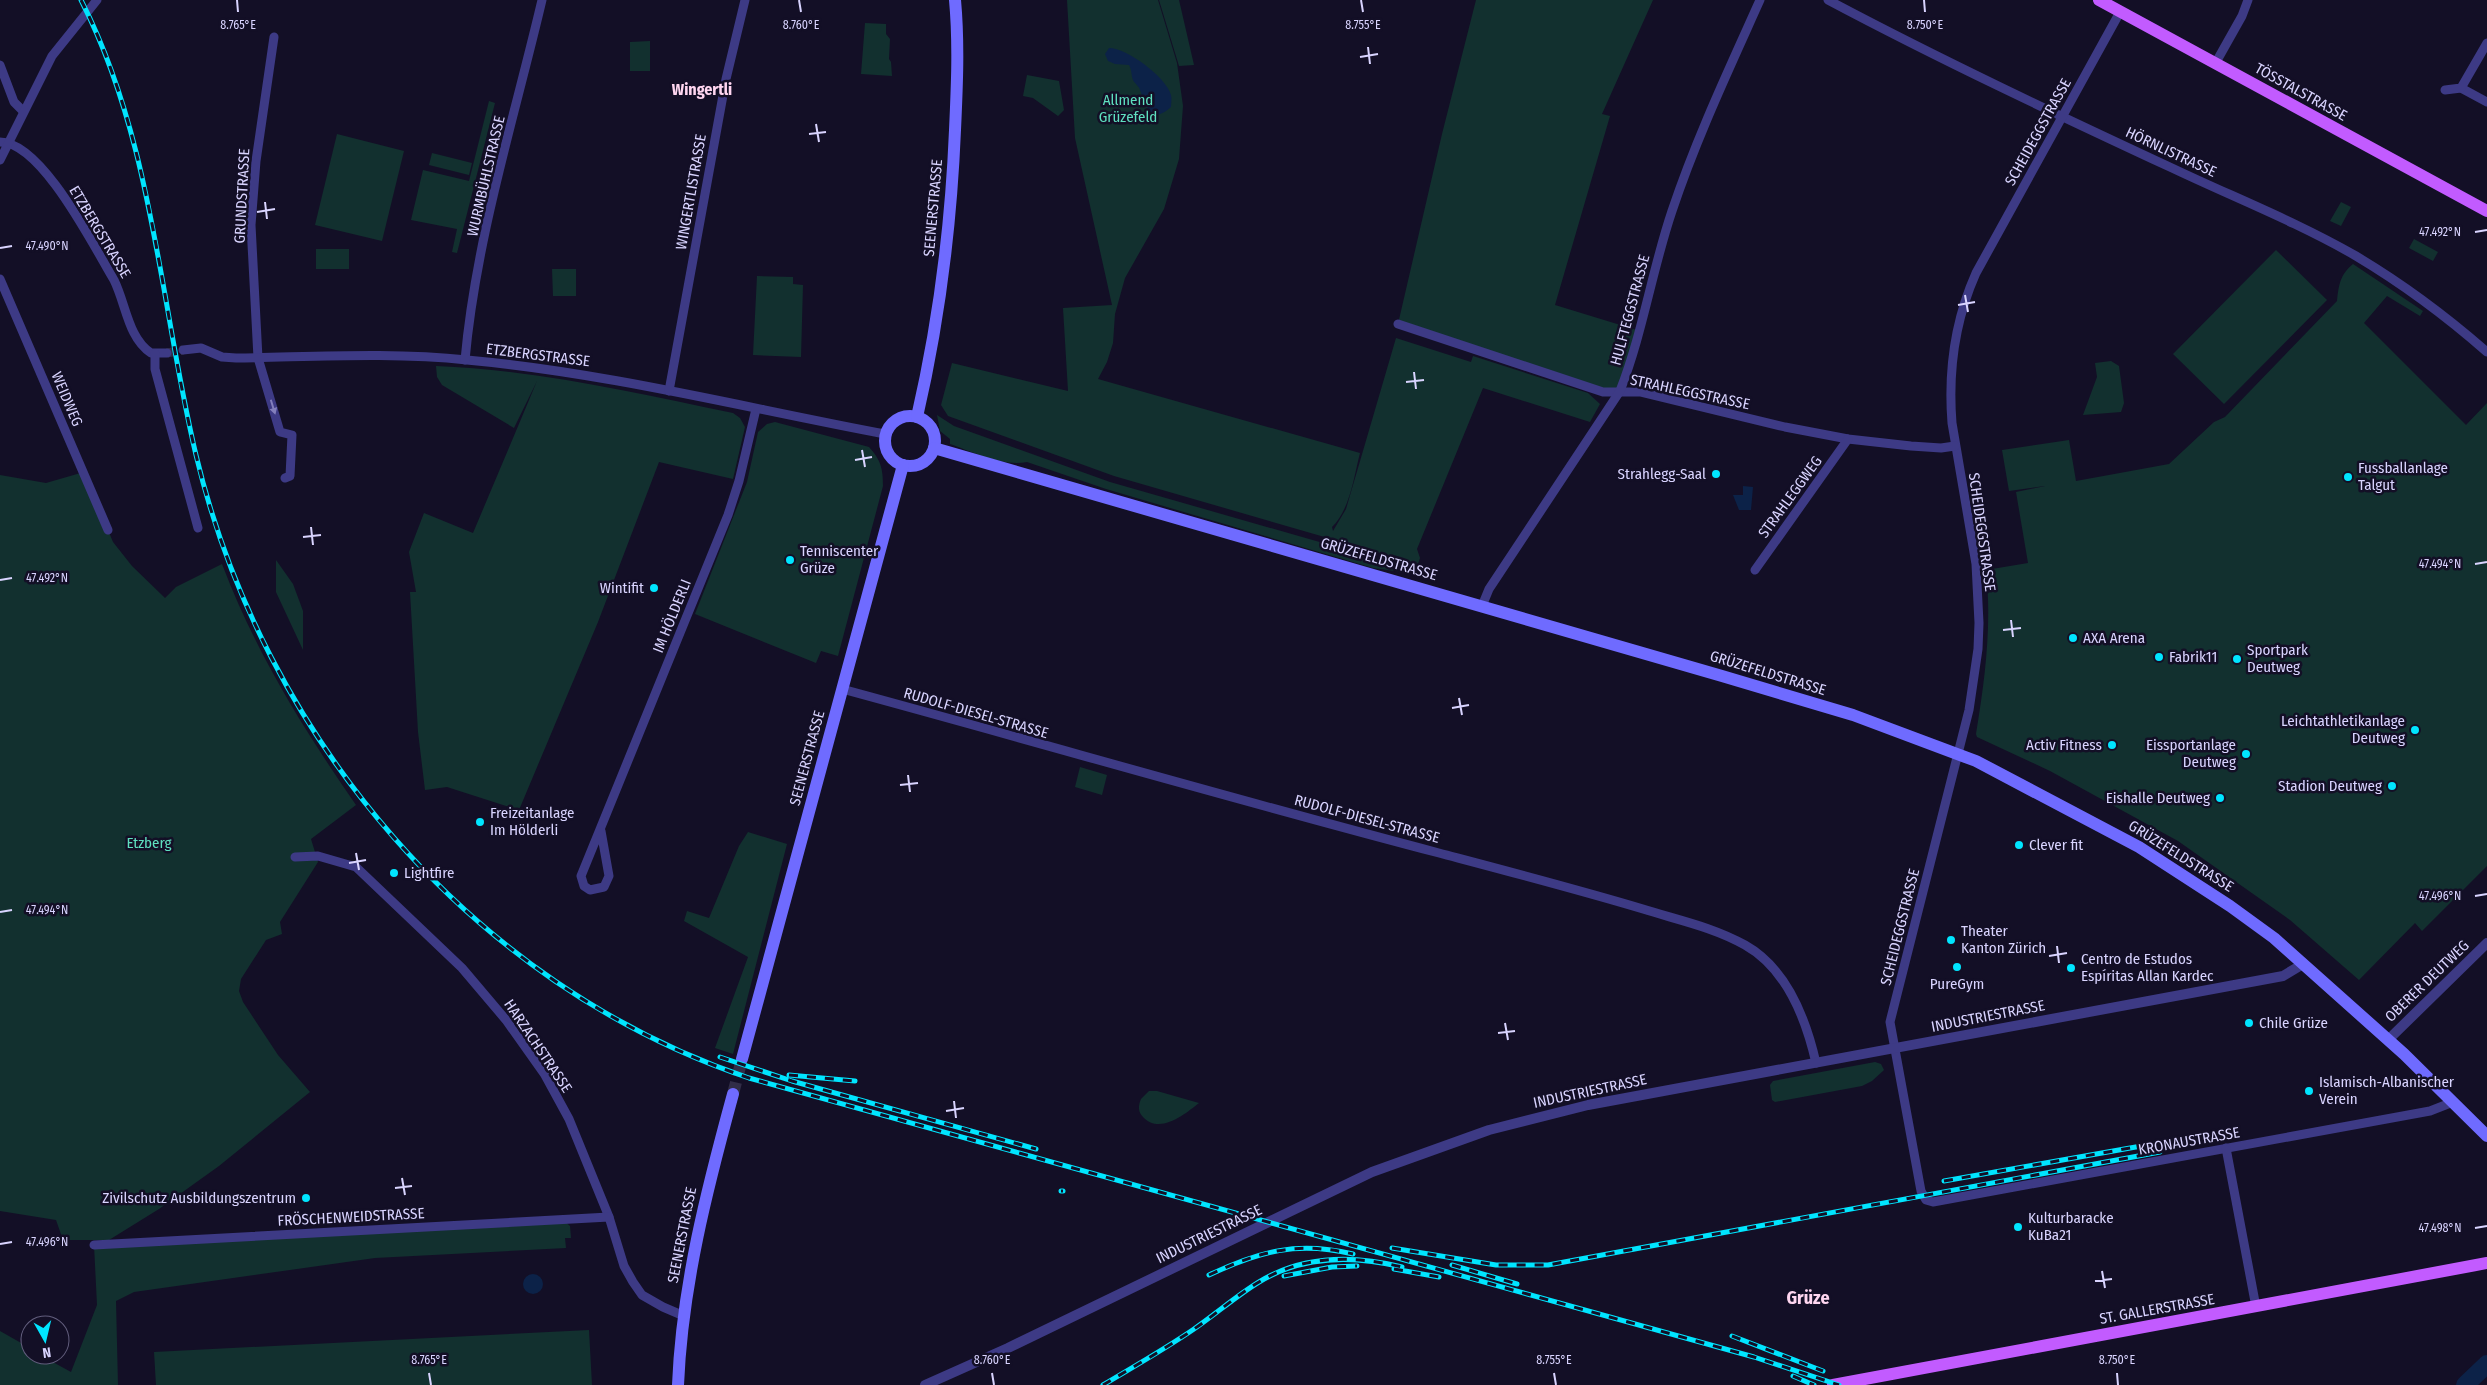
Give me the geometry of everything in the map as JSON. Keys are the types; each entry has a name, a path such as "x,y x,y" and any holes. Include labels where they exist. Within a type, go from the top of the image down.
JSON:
{"main road":[{"name":"SEENERSTRASSE","path":"916,416 935,330 950,213 957,86 956,0"},
{"name":"TÖSSTALSTRASSE","path":"2099,0 2487,212"},
{"path":"916,416 930,425 933,432 934,448 925,461 911,466 903,465 889,456 886,449 885,434 893,422 900,418 916,416"},
{"name":"GRÜZEFELDSTRASSE","path":"934,448 1851,714 1958,753 2049,797 2139,847 2230,906 2274,938 2388,1040 2487,1136"},
{"name":"SEENERSTRASSE","path":"742,1059 903,465"},
{"name":"SEENERSTRASSE","path":"678,1385 684,1316 708,1188 733,1094"},
{"name":"ST. GALLERSTRASSE","path":"1833,1385 2487,1263"}],"street":[{"path":"0,160 4,142 52,56 96,0"},
{"name":"WURMBÜHLSTRASSE","path":"466,360 471,305 510,128 542,0"},
{"name":"WINGERTLISTRASSE","path":"669,390 726,79 745,0"},
{"name":"HULFTEGGSTRASSE","path":"1482,606 1489,589 1620,391 1631,363 1672,211 1714,105 1760,0"},
{"name":"HÖRNLISTRASSE","path":"1828,0 1946,60 2292,223 2352,254 2411,291 2487,352"},
{"path":"2215,64 2242,16 2248,0"},
{"name":"SCHEIDEGGSTRASSE","path":"1928,1201 1921,1191 1890,1022 1969,710 1979,623 1976,564 1950,407 1952,370 1958,325 1976,273 2120,12"},
{"name":"GRUNDSTRASSE","path":"274,37 256,161 251,225 258,358 280,432 292,435 290,476 285,478"},
{"path":"2461,88 2487,44"},
{"path":"0,65 14,102 23,110"},
{"path":"2446,90 2461,88 2487,102"},
{"name":"ETZBERGSTRASSE","path":"4,142 26,152 46,171 114,280 123,298 135,337 146,350 154,354"},
{"name":"WEIDWEG","path":"0,279 108,530"},
{"name":"STRAHLEGGSTRASSE","path":"1398,324 1602,392 1640,392 1785,427 1848,439 1941,448 1955,446"},
{"name":"ETZBERGSTRASSE","path":"184,350 201,348 222,357 421,357 466,360 599,377 885,434"},
{"path":"167,353 154,354 155,369 198,528"},
{"name":"IM HÖLDERLI","path":"601,831 609,876 604,887 590,890 584,886 581,876 601,831 728,515 739,481 756,409"},
{"name":"STRAHLEGGWEG","path":"1755,570 1848,439"},
{"name":"RUDOLF-DIESEL-STRASSE","path":"842,689 1159,779 1517,873 1714,929 1748,946 1774,969 1794,1000 1806,1026 1816,1063"},
{"name":"HARZACHSTRASSE","path":"295,857 318,856 356,867 462,968 506,1020 545,1075 573,1128 609,1217 624,1266 642,1295 684,1316"},
{"name":"OBERER DEUTWEG","path":"2388,1040 2487,943"},
{"name":"INDUSTRIESTRASSE","path":"925,1385 1017,1344 1329,1192 1428,1151 1538,1117 2283,976 2303,964"},
{"name":"KRONAUSTRASSE","path":"1928,1201 1933,1202 2430,1110 2453,1102"},
{"path":"2226,1148 2256,1307"},
{"name":"FRÖSCHENWEIDSTRASSE","path":"94,1245 609,1217"}],"green space":[{"name":"Allmend Grüzefeld","path":"1067,0 1158,0 1177,63 1183,106 1179,159 1164,209 1125,278 1115,314 1113,343 1107,362 1098,379 1360,453 1347,502 1343,512 1332,527 1333,531 1346,509 1396,338 1471,362 1473,356 1588,393 1600,404 1590,422 1483,388 1417,549 1420,558 1418,564 1114,476 948,416 941,405 952,363 1068,391 1063,308 1112,305 1075,138"},
{"path":"1159,0 1179,0 1194,65 1179,66"},
{"path":"1476,0 1653,0 1602,114 1610,116 1555,305 1640,331 1620,391 1603,392 1398,324 1442,134"},
{"path":"865,23 886,24 886,34 890,39 889,59 892,76 861,74"},
{"path":"650,41 650,71 630,71 630,42"},
{"path":"1027,75 1059,81 1064,110 1058,116 1033,98 1023,96"},
{"path":"489,101 495,103 457,253 452,252 457,229 411,220 423,170 469,181"},
{"path":"337,134 404,151 382,241 315,225"},
{"path":"432,153 472,163 469,175 429,165"},
{"path":"2341,202 2351,207 2341,226 2330,221"},
{"path":"2414,239 2438,252 2433,261 2409,248"},
{"path":"316,249 349,249 349,269 316,269"},
{"path":"2276,250 2327,300 2224,404 2173,354"},
{"name":"Sportpark Deutweg","path":"2353,264 2423,311 2420,316 2387,296 2364,323 2466,425 2487,403 2487,866 2422,931 2415,923 2359,980 2290,920 2178,841 2050,771 1977,737 1976,734 1987,652 1988,591 1986,570 2028,563 2016,492 2045,486 2009,491 2002,450 2069,440 2076,481 2169,464 2214,422 2225,417 2337,301 2341,280 2345,272"},
{"path":"552,269 576,269 576,296 553,296"},
{"path":"757,276 793,277 793,284 803,285 801,357 753,355"},
{"path":"2111,361 2119,366 2124,403 2121,412 2083,415 2097,377 2095,363"},
{"path":"436,366 512,372 623,390 733,413 740,418 745,427 733,479 659,462 598,622 519,810 447,787 425,790 418,732 410,592 416,592 409,552 424,513 473,533 537,381 514,428 442,385 437,377"},
{"path":"937,415 954,426 1110,482 1410,568 1409,573 1373,568 1106,489 1027,462 998,461 988,458 950,444 950,439 940,431"},
{"name":"Tenniscenter Grüze","path":"775,422 869,447 879,461 882,470 883,486 838,656 821,651 816,663 695,614 747,482 758,432 767,424"},
{"name":"Etzberg","path":"84,472 113,542 132,566 165,598 176,587 222,564 235,597 265,659 317,747 356,805 311,839 318,862 280,922 282,934 266,940 241,979 239,991 243,1002 278,1055 310,1092 219,1166 159,1209 109,1240 63,1240 56,1220 0,1211 0,475 46,483"},
{"path":"276,560 293,584 303,611 303,650 276,592"},
{"path":"1080,767 1107,775 1102,795 1075,787"},
{"path":"748,832 787,844 733,1054 715,1048 748,957 684,921 687,911 709,918 739,846"},
{"path":"1875,1062 1881,1064 1884,1070 1872,1081 1862,1086 1775,1102 1772,1100 1770,1085 1773,1081"},
{"path":"1149,1091 1157,1091 1199,1103 1172,1121 1157,1124 1143,1117 1139,1111 1141,1099"},
{"path":"562,1219 570,1226 571,1238 565,1238 566,1248 375,1258 134,1292 116,1301 118,1385 0,1385 0,1331 20,1342 20,1365 58,1365 71,1372 97,1305 94,1245"},
{"path":"589,1330 592,1385 156,1385 154,1352"}],"water":[{"path":"1109,48 1126,53 1154,72 1168,88 1171,96 1171,107 1158,114 1150,111 1133,80 1129,65 1115,64 1108,61 1105,54"},
{"path":"1743,486 1753,487 1751,510 1739,510 1733,495 1743,495"},
{"path":"533,1274 540,1277 543,1284 540,1291 533,1294 526,1291 523,1284 526,1277"}],"waterway":[{"path":"2465,1385 2487,1364"}],"tunnel":[{"path":"167,353 183,350"},
{"path":"733,1094 742,1059"}],"railway":[{"path":"81,0 105,54 124,109 140,166 196,455 228,559 272,658 327,752 394,837 470,914 555,981 648,1036 749,1078 1754,1357 1839,1385"},
{"path":"720,1057 792,1081 1036,1149"},
{"path":"789,1075 855,1081"},
{"path":"1944,1181 2164,1142"},
{"path":"1392,1248 1496,1265 1548,1265 2160,1152"},
{"path":"1209,1275 1262,1254 1279,1251 1314,1248 1353,1254"},
{"path":"1103,1385 1183,1336 1251,1287 1276,1273 1311,1262 1347,1259 1365,1260 1402,1267"},
{"path":"1452,1265 1517,1284"},
{"path":"1284,1276 1332,1267 1357,1266"},
{"path":"1394,1269 1439,1277"},
{"path":"1732,1336 1823,1371"},
{"path":"1793,1376 1814,1385"}],"place":[{"name":"Strahlegg-Saal","path":"1716,474"},
{"name":"Fussballanlage Talgut","path":"2348,477"},
{"name":"Tenniscenter Grüze","path":"790,560"},
{"name":"Wintifit","path":"654,588"},
{"name":"AXA Arena","path":"2073,638"},
{"name":"Fabrik11","path":"2159,657"},
{"name":"Sportpark Deutweg","path":"2237,659"},
{"name":"Leichtathletikanlage Deutweg","path":"2415,730"},
{"name":"Activ Fitness","path":"2112,745"},
{"name":"Eissportanlage Deutweg","path":"2246,754"},
{"name":"Stadion Deutweg","path":"2392,786"},
{"name":"Eishalle Deutweg","path":"2220,798"},
{"name":"Freizeitanlage Im Hölderli","path":"480,822"},
{"name":"Clever fit","path":"2019,845"},
{"name":"Lightfire","path":"394,873"},
{"name":"Theater Kanton Zürich","path":"1951,940"},
{"name":"PureGym","path":"1957,967"},
{"name":"Centro de Estudos Espíritas Allan Kardec","path":"2071,968"},
{"name":"Chile Grüze","path":"2249,1023"},
{"name":"Islamisch-Albanischer Verein","path":"2309,1091"},
{"name":"Zivilschutz Ausbildungszentrum","path":"306,1198"},
{"name":"Kulturbaracke KuBa21","path":"2018,1227"}],"district":[{"name":"Wingertli","path":"702,89"},
{"name":"Grüze","path":"1808,1298"}]}
